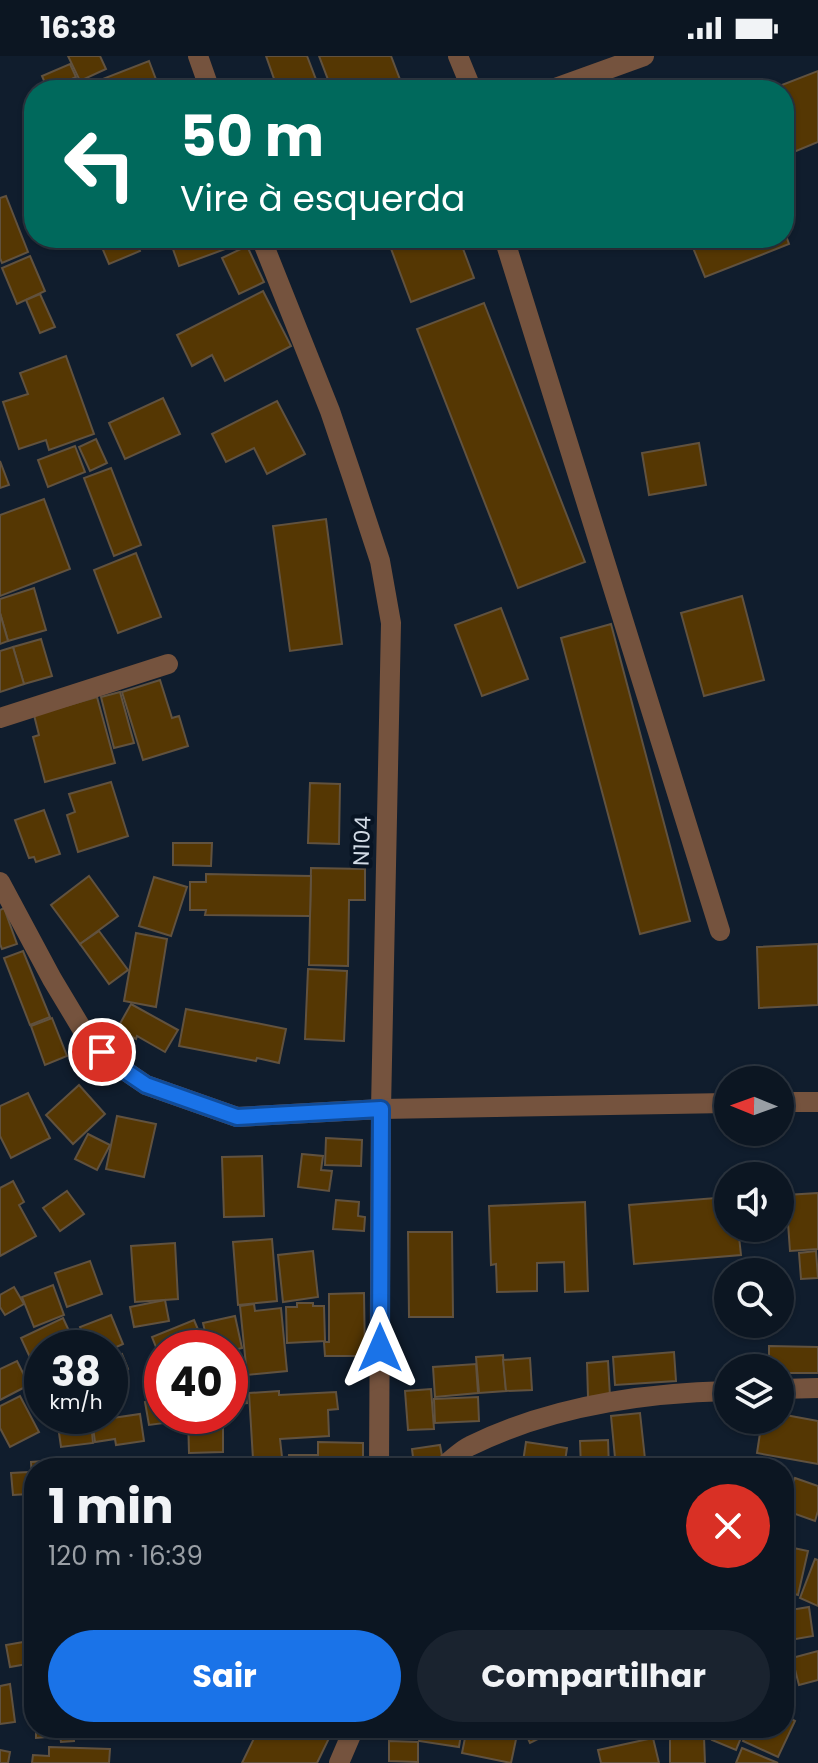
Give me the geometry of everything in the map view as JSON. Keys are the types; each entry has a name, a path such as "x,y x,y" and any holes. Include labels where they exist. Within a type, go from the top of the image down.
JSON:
{"street":[{"path":"198,56 206,80"},
{"path":"458,56 468,80"},
{"path":"578,80 644,56"},
{"name":"N104","path":"265,248 330,411 353,479 380,561 391,623 381,1109 379,1458"},
{"path":"507,248 720,931"},
{"path":"0,718 168,664"},
{"path":"0,882 88,1039 115,1064 146,1085 237,1117 381,1109 714,1103"},
{"path":"794,1102 818,1102"},
{"path":"794,1389 818,1388"},
{"path":"455,1458 465,1448 539,1418 612,1403 714,1391"},
{"path":"339,1763 350,1738"}],"building":[{"path":"68,56 100,56 106,69 80,80"},
{"path":"266,56 307,56 316,80 274,80"},
{"path":"319,56 391,56 400,80 328,80"},
{"path":"149,61 156,80 100,80"},
{"path":"70,64 76,77 44,80 42,76"},
{"path":"818,71 818,142 794,152 794,80"},
{"path":"6,196 28,252 2,263 0,258 0,198"},
{"path":"102,248 139,248 140,251 109,264"},
{"path":"173,248 228,248 179,266"},
{"path":"248,248 264,282 239,294 222,258"},
{"path":"391,248 463,248 474,278 411,302"},
{"path":"693,248 779,248 705,277"},
{"path":"30,256 45,291 17,304 2,268"},
{"path":"263,291 291,346 225,381 212,355 192,366 177,335"},
{"path":"40,294 55,327 40,333 26,300"},
{"path":"484,303 585,562 518,588 417,329"},
{"path":"66,356 94,434 49,450 46,440 19,449 3,402 28,394 20,373"},
{"path":"163,398 180,434 125,459 109,423"},
{"path":"277,401 305,454 267,474 254,448 226,462 212,434"},
{"path":"96,439 107,463 90,471 79,447"},
{"path":"699,443 706,485 649,495 642,453"},
{"path":"75,446 85,472 48,487 38,460"},
{"path":"0,461 9,485 0,488"},
{"path":"111,468 141,545 114,556 84,478"},
{"path":"44,499 70,569 0,596 0,515"},
{"path":"326,519 342,644 290,651 273,526"},
{"path":"136,553 161,617 118,633 94,570"},
{"path":"34,588 46,630 8,641 0,613 0,599"},
{"path":"742,596 764,680 704,696 681,613"},
{"path":"501,608 528,679 482,696 455,625"},
{"path":"0,613 8,641 0,644"},
{"path":"611,624 690,921 640,934 561,638"},
{"path":"41,639 52,676 24,684 13,647"},
{"path":"13,647 24,684 0,692 0,651"},
{"path":"160,680 172,718 179,716 188,746 143,760 122,692"},
{"path":"120,692 134,743 114,748 101,697"},
{"path":"97,697 115,763 45,782 33,737 39,735 34,715"},
{"path":"111,782 128,836 78,852 67,815 75,812 69,794"},
{"path":"310,783 340,784 339,844 308,843"},
{"path":"44,810 60,854 36,862 34,857 29,858 15,820"},
{"path":"173,843 212,843 211,866 173,865"},
{"path":"311,868 365,869 365,900 349,900 348,966 309,965"},
{"path":"206,874 311,876 310,916 205,915 206,910 190,910 190,882 206,882"},
{"path":"89,876 118,916 80,944 51,905"},
{"path":"154,877 187,887 171,936 139,926"},
{"path":"4,908 17,944 2,949 0,910"},
{"path":"99,931 128,970 109,984 80,944"},
{"path":"136,933 167,939 156,1007 124,1001"},
{"path":"818,944 818,1005 759,1008 757,947"},
{"path":"23,951 50,1017 30,1025 4,958"},
{"path":"308,969 347,971 344,1041 305,1039"},
{"path":"131,1004 178,1030 165,1052 117,1029"},
{"path":"186,1009 286,1029 279,1063 179,1046"},
{"path":"52,1018 67,1056 45,1065 31,1026"},
{"path":"79,1085 105,1114 73,1144 46,1115"},
{"path":"28,1093 50,1138 11,1158 0,1136 0,1106"},
{"path":"117,1116 156,1124 144,1177 106,1169"},
{"path":"88,1134 110,1145 97,1170 75,1159"},
{"path":"326,1138 362,1140 361,1166 325,1165"},
{"path":"302,1154 323,1156 321,1170 332,1171 329,1191 298,1187"},
{"path":"262,1156 264,1216 224,1217 222,1157"},
{"path":"13,1181 24,1202 19,1205 36,1236 0,1256 0,1188"},
{"path":"67,1191 84,1214 60,1231 43,1208"},
{"path":"818,1193 818,1249 790,1251 789,1242 794,1242 794,1194"},
{"path":"714,1198 714,1242 740,1242 741,1255 634,1264 629,1205"},
{"path":"336,1200 359,1202 358,1216 365,1217 364,1231 333,1229"},
{"path":"585,1202 588,1291 565,1292 564,1262 537,1263 537,1291 497,1292 496,1264 491,1265 489,1206"},
{"path":"408,1232 452,1232 453,1317 409,1317"},
{"path":"272,1239 277,1301 238,1305 233,1242"},
{"path":"175,1243 178,1299 135,1302 131,1246"},
{"path":"313,1251 318,1297 283,1302 278,1255"},
{"path":"816,1251 818,1278 801,1279 799,1253"},
{"path":"90,1261 102,1294 67,1307 55,1273"},
{"path":"53,1285 64,1315 34,1327 22,1297"},
{"path":"14,1287 24,1304 5,1315 0,1307 0,1295"},
{"path":"364,1293 365,1356 325,1356 324,1342 329,1342 329,1294"},
{"path":"165,1300 169,1321 134,1327 130,1307"},
{"path":"297,1303 324,1306 325,1341 287,1343 286,1307 297,1307"},
{"path":"254,1304 255,1311 281,1308 287,1371 248,1375 248,1330 242,1330 240,1306"},
{"path":"111,1315 117,1330 81,1330 80,1327"},
{"path":"235,1316 238,1330 205,1330 203,1323"},
{"path":"63,1318 69,1330 38,1330"},
{"path":"194,1320 198,1330 169,1330"},
{"path":"769,1346 818,1347 818,1373 794,1373 794,1354 769,1354"},
{"path":"674,1352 676,1381 615,1385 613,1357"},
{"path":"503,1355 506,1391 479,1393 476,1357"},
{"path":"530,1358 532,1390 506,1391 503,1360"},
{"path":"17,1361 24,1375 24,1388 0,1400 0,1369"},
{"path":"608,1361 610,1396 588,1397 587,1363"},
{"path":"476,1364 478,1393 435,1397 433,1367"},
{"path":"431,1389 434,1429 408,1430 405,1391"},
{"path":"336,1392 338,1409 328,1410 329,1436 280,1439 282,1457 253,1458 249,1393"},
{"path":"20,1396 24,1404 24,1434 35,1434 10,1447 0,1428 0,1406"},
{"path":"478,1397 479,1421 435,1423 434,1399"},
{"path":"640,1413 645,1458 615,1458 611,1416"},
{"path":"140,1414 144,1441 116,1445 115,1439 95,1442 94,1434 128,1434 128,1416"},
{"path":"794,1417 818,1421 818,1464 757,1453 760,1434 794,1434"},
{"path":"59,1434 92,1434 93,1443 61,1447"},
{"path":"188,1434 223,1434 223,1452 189,1453"},
{"path":"608,1440 609,1458 581,1458 580,1441"},
{"path":"318,1442 363,1443 363,1458 289,1458 289,1455 318,1455"},
{"path":"526,1442 567,1448 566,1458 524,1458"},
{"path":"440,1445 442,1458 413,1458 412,1449"},
{"path":"24,1472 24,1494 13,1495 11,1473"},
{"path":"795,1478 818,1486 815,1521 794,1514"},
{"path":"794,1548 808,1551 798,1595 794,1594"},
{"path":"815,1559 818,1560 818,1606 800,1598"},
{"path":"809,1607 813,1636 794,1639 794,1609"},
{"path":"24,1642 24,1665 10,1667 6,1645"},
{"path":"818,1651 818,1680 799,1685 794,1657"},
{"path":"10,1684 15,1722 0,1724 0,1686"},
{"path":"60,1738 74,1738 74,1741 61,1742"},
{"path":"254,1738 329,1738 317,1763 242,1763"},
{"path":"419,1738 460,1738 459,1747 419,1741"},
{"path":"465,1738 516,1738 511,1763 462,1753"},
{"path":"653,1738 659,1763 601,1763 598,1750"},
{"path":"670,1738 704,1738 705,1763 670,1763"},
{"path":"713,1738 741,1738 736,1750"},
{"path":"744,1738 787,1738 778,1757 743,1741"},
{"path":"389,1741 418,1742 418,1762 389,1761"},
{"path":"49,1747 110,1749 109,1763 32,1763 33,1755 49,1756"},
{"path":"742,1748 778,1763 736,1763"},
{"path":"0,1750 10,1752 8,1763 0,1763"}],"route":[{"path":"102,1052 146,1085 237,1117 381,1109 380,1348"}]}
